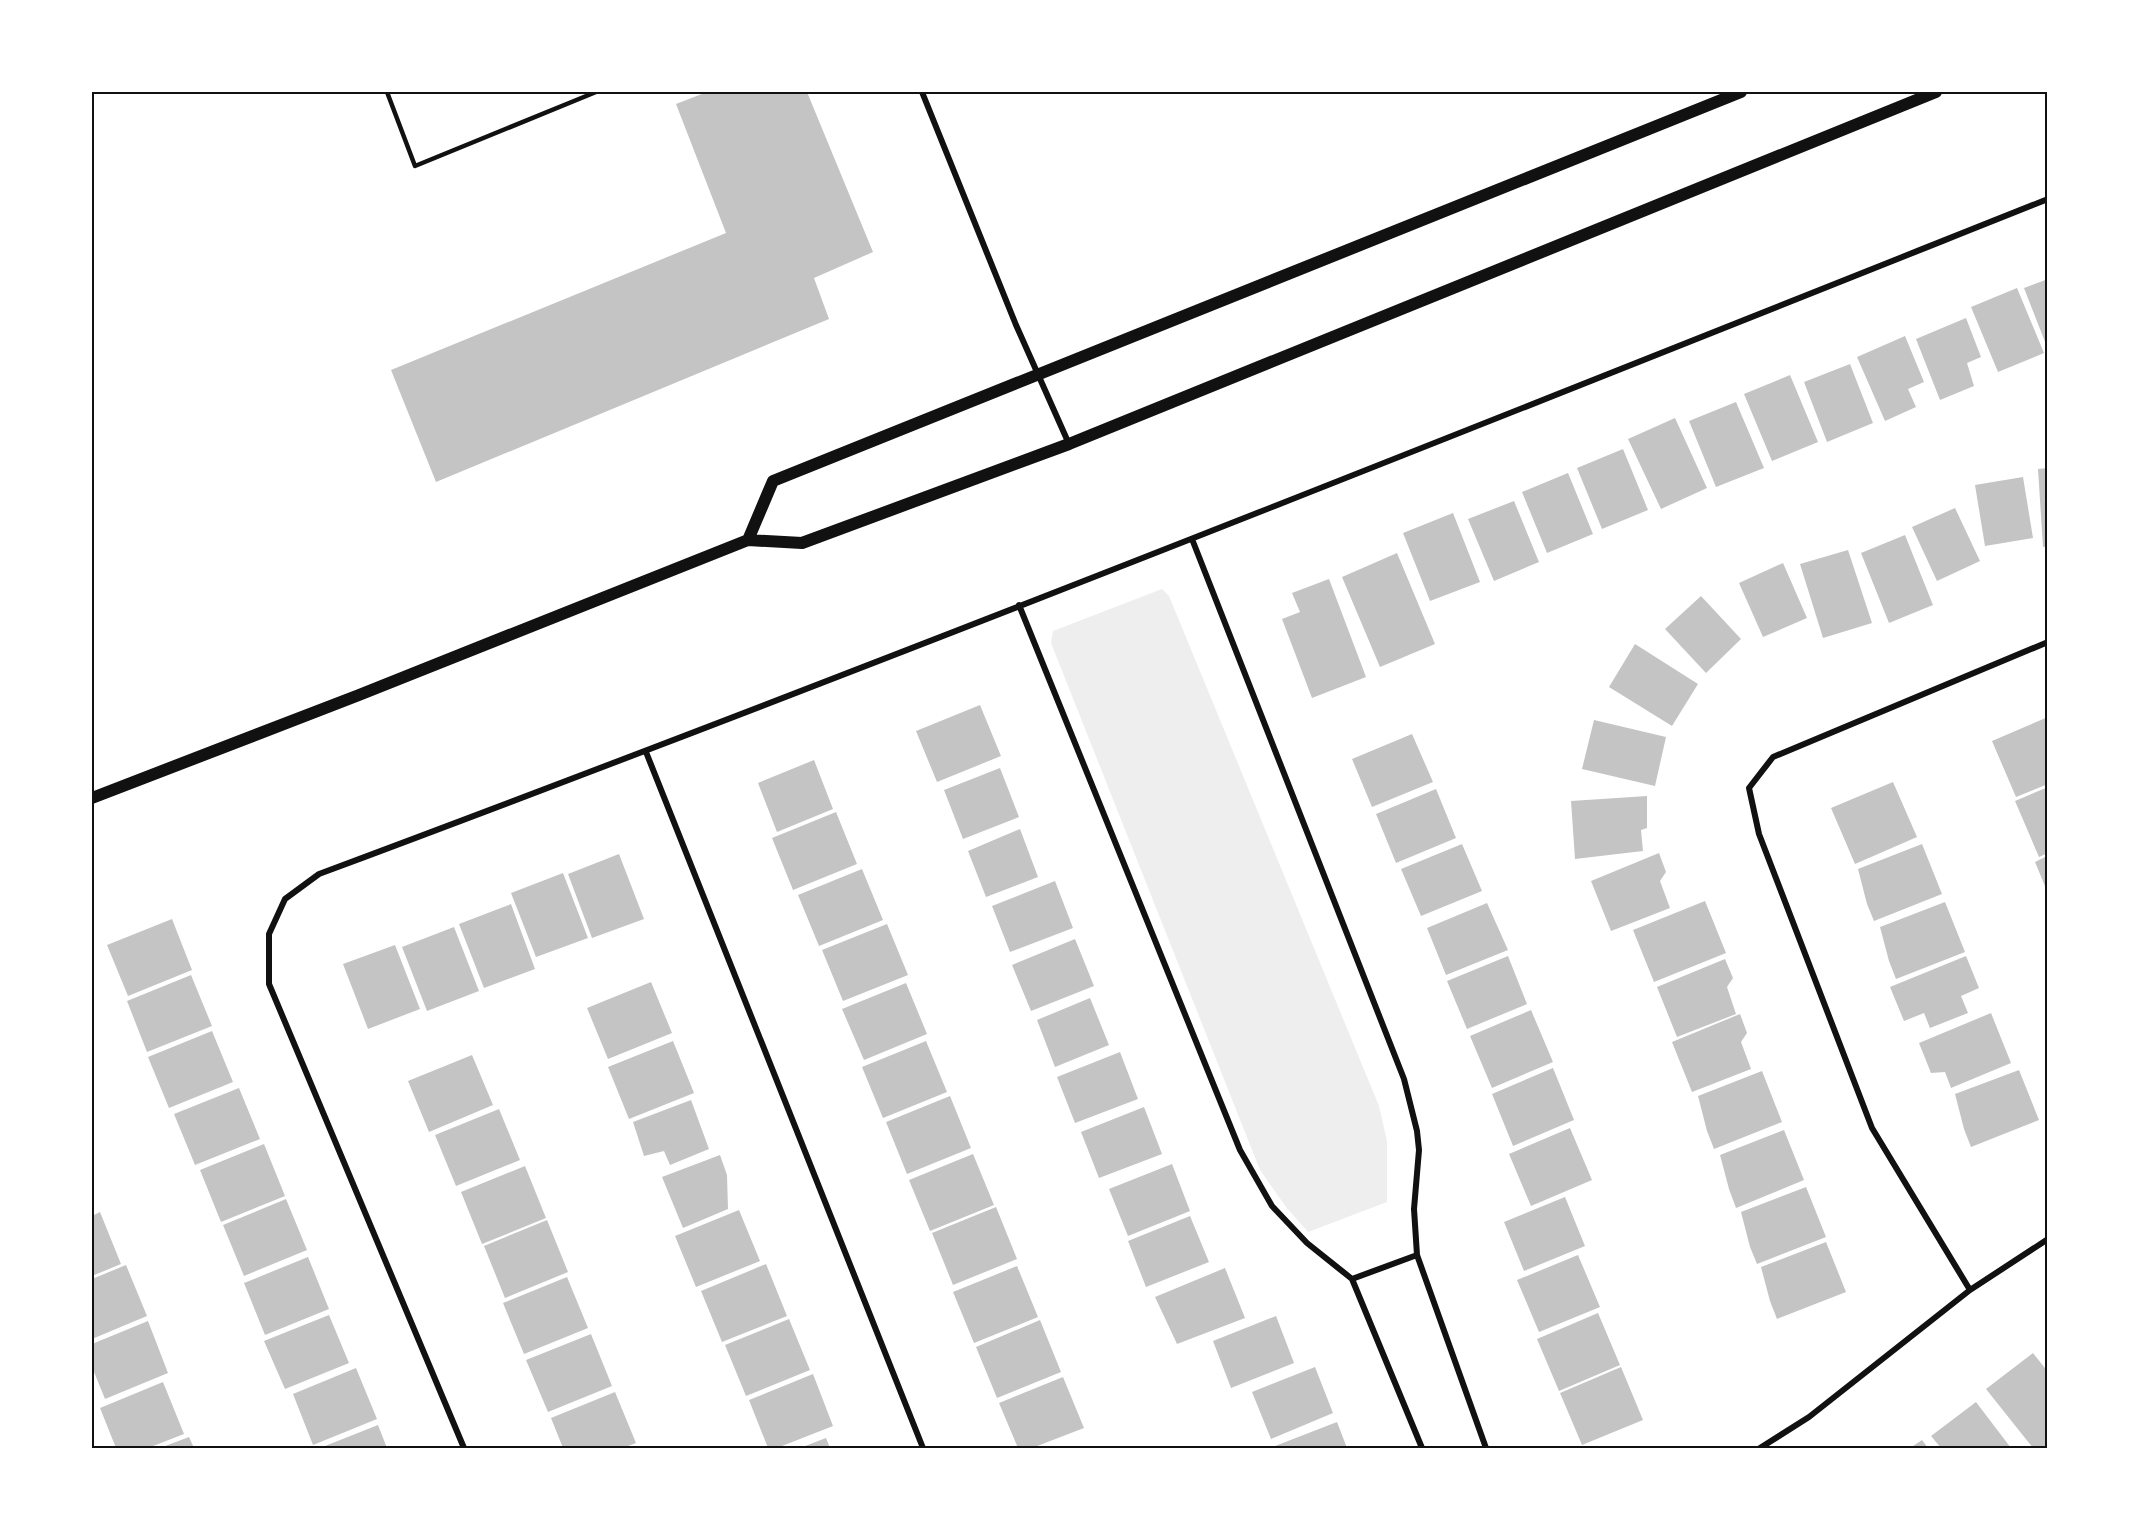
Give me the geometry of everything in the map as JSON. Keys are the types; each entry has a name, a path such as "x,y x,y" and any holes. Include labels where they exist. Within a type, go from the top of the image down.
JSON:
{"main road":[{"path":"748,540 774,481 1742,92"},
{"path":"92,798 370,691 748,540 802,543 1069,444 1936,92"}],"street":[{"path":"922,92 1016,325 1069,444"},
{"path":"464,1449 269,984 269,934 285,899 319,874 646,752 1192,539 2048,199"},
{"path":"1192,539 1404,1079 1418,1131 1419,1150 1413,1209 1417,1255 1486,1449"},
{"path":"1019,605 1240,1150 1272,1206 1307,1243 1352,1279 1422,1449"},
{"path":"1970,1290 1872,1128 1759,834 1749,788 1773,757 2048,642"},
{"path":"646,752 923,1449"},
{"path":"1760,1449 1809,1417 1970,1290 2048,1239"},
{"path":"1352,1279 1417,1255"}],"lane":[{"path":"387,92 415,166 596,92"}],"shaded area":[{"path":"1162,589 1169,596 1379,1106 1387,1141 1387,1202 1308,1232 1286,1207 1260,1170 1051,643 1053,631"}],"building":[{"path":"707,92 807,92 873,252 814,278 829,319 436,482 391,370 726,233 676,104"},
{"path":"2048,279 2048,347 2047,347 2024,288"},
{"path":"2017,288 2044,353 1998,372 1971,307"},
{"path":"1966,318 1981,357 1967,363 1974,386 1940,400 1916,339"},
{"path":"1905,336 1924,382 1908,389 1916,407 1885,421 1857,357"},
{"path":"1850,364 1873,423 1827,442 1804,382"},
{"path":"1790,375 1818,442 1772,461 1744,394"},
{"path":"1736,402 1764,468 1716,487 1689,421"},
{"path":"1675,418 1707,488 1661,509 1628,439"},
{"path":"1623,449 1648,510 1602,529 1577,468"},
{"path":"2048,468 2048,546 2043,547 2038,469"},
{"path":"1568,473 1593,534 1547,553 1522,492"},
{"path":"2023,477 2033,538 1985,546 1975,485"},
{"path":"1514,501 1539,562 1494,581 1468,519"},
{"path":"1955,508 1980,561 1937,581 1912,527"},
{"path":"1453,513 1480,582 1430,601 1403,533"},
{"path":"1905,535 1933,605 1889,623 1861,553"},
{"path":"1848,550 1872,623 1823,638 1800,564"},
{"path":"1397,553 1435,644 1380,667 1342,577"},
{"path":"1783,563 1807,618 1763,637 1739,583"},
{"path":"1329,579 1366,677 1312,698 1282,619 1300,612 1292,593"},
{"path":"1701,596 1741,639 1706,673 1665,629"},
{"path":"1635,644 1698,684 1672,726 1609,687"},
{"path":"980,705 1001,756 937,782 916,731"},
{"path":"2048,717 2048,784 2016,797 1992,741"},
{"path":"1594,720 1666,737 1655,786 1582,769"},
{"path":"1412,734 1433,782 1372,807 1352,759"},
{"path":"814,760 833,809 777,832 758,783"},
{"path":"1000,768 1019,817 963,839 944,790"},
{"path":"1893,782 1917,837 1855,864 1831,808"},
{"path":"2048,787 2048,853 2039,857 2015,801"},
{"path":"1436,789 1456,838 1396,863 1376,814"},
{"path":"1647,796 1647,828 1641,830 1643,851 1575,859 1571,801"},
{"path":"836,812 857,864 793,890 772,838"},
{"path":"1020,829 1038,877 986,897 968,851"},
{"path":"1462,844 1482,891 1421,916 1401,869"},
{"path":"1922,844 1942,894 1874,921 1858,869"},
{"path":"1659,853 1666,872 1660,881 1670,908 1611,931 1591,881"},
{"path":"619,854 644,919 592,938 568,874"},
{"path":"2047,856 2047,891 2035,862"},
{"path":"862,869 883,920 819,946 798,895"},
{"path":"563,873 588,938 536,957 511,893"},
{"path":"1055,881 1073,928 1010,952 992,906"},
{"path":"1705,901 1726,953 1654,982 1633,930"},
{"path":"1945,902 1965,952 1896,979 1880,927"},
{"path":"1487,903 1508,950 1446,975 1427,928"},
{"path":"511,904 535,969 484,988 459,924"},
{"path":"172,919 192,970 128,996 107,945"},
{"path":"887,924 908,975 843,1001 822,950"},
{"path":"454,927 479,991 427,1011 402,947"},
{"path":"1075,939 1094,986 1031,1011 1012,965"},
{"path":"395,945 420,1009 368,1029 343,964"},
{"path":"1508,956 1527,1004 1467,1029 1447,981"},
{"path":"1966,956 1979,988 1961,996 1968,1013 1930,1028 1924,1013 1904,1021 1890,987"},
{"path":"1725,959 1733,978 1727,987 1736,1014 1677,1037 1657,987"},
{"path":"191,975 212,1026 147,1052 127,1001"},
{"path":"651,982 672,1033 608,1059 587,1008"},
{"path":"906,983 927,1034 864,1060 842,1009"},
{"path":"1090,998 1109,1045 1055,1067 1037,1020"},
{"path":"1531,1010 1553,1062 1492,1088 1470,1036"},
{"path":"1991,1013 2011,1063 1951,1088 1945,1072 1931,1073 1919,1043"},
{"path":"1740,1014 1747,1033 1741,1042 1751,1069 1692,1092 1672,1042"},
{"path":"212,1031 233,1082 169,1108 148,1057"},
{"path":"673,1041 694,1093 629,1119 608,1067"},
{"path":"926,1041 947,1092 883,1118 862,1067"},
{"path":"1120,1052 1138,1099 1075,1123 1057,1077"},
{"path":"472,1055 493,1105 429,1132 408,1081"},
{"path":"1553,1068 1574,1120 1513,1146 1492,1094"},
{"path":"2019,1070 2039,1120 1971,1147 1955,1094"},
{"path":"1762,1071 1782,1122 1714,1149 1698,1096"},
{"path":"239,1088 260,1139 195,1165 174,1114"},
{"path":"950,1096 971,1148 907,1174 886,1122"},
{"path":"691,1100 709,1149 670,1165 664,1151 644,1156 633,1122"},
{"path":"1144,1107 1162,1154 1099,1178 1081,1132"},
{"path":"499,1109 520,1160 456,1186 435,1135"},
{"path":"1570,1128 1592,1180 1531,1206 1509,1154"},
{"path":"1784,1130 1804,1180 1736,1208 1720,1155"},
{"path":"264,1144 285,1196 221,1222 200,1170"},
{"path":"973,1154 994,1205 930,1231 909,1180"},
{"path":"720,1155 727,1175 728,1209 683,1228 662,1177"},
{"path":"1172,1164 1190,1211 1128,1236 1109,1189"},
{"path":"525,1166 546,1218 482,1244 461,1192"},
{"path":"1806,1187 1826,1237 1757,1264 1741,1212"},
{"path":"1565,1197 1585,1246 1524,1271 1504,1222"},
{"path":"286,1199 307,1250 244,1276 223,1225"},
{"path":"996,1207 1017,1259 953,1285 932,1233"},
{"path":"739,1210 760,1261 696,1287 675,1236"},
{"path":"100,1212 121,1264 92,1276 92,1216"},
{"path":"1190,1216 1209,1262 1146,1287 1128,1241"},
{"path":"547,1220 568,1272 505,1298 484,1246"},
{"path":"1826,1242 1846,1292 1777,1319 1761,1267"},
{"path":"1578,1255 1600,1307 1539,1332 1517,1280"},
{"path":"308,1257 329,1309 265,1335 244,1283"},
{"path":"766,1264 787,1316 722,1342 701,1291"},
{"path":"126,1265 147,1316 92,1339 92,1279"},
{"path":"1017,1266 1038,1317 974,1343 953,1292"},
{"path":"1225,1268 1245,1318 1177,1344 1155,1297"},
{"path":"567,1277 588,1328 524,1354 503,1303"},
{"path":"1598,1313 1620,1365 1559,1391 1537,1339"},
{"path":"329,1315 349,1363 285,1389 264,1341"},
{"path":"1276,1316 1294,1363 1231,1388 1213,1341"},
{"path":"789,1319 810,1370 746,1396 725,1345"},
{"path":"1040,1320 1061,1372 997,1398 976,1347"},
{"path":"148,1321 168,1373 105,1399 92,1367 92,1344"},
{"path":"591,1334 612,1386 548,1412 526,1360"},
{"path":"2033,1353 2048,1372 2048,1448 2033,1448 1986,1389"},
{"path":"1315,1367 1333,1413 1271,1439 1252,1392"},
{"path":"1621,1367 1643,1420 1582,1445 1560,1393"},
{"path":"356,1368 377,1419 313,1445 293,1394"},
{"path":"813,1374 833,1426 777,1448 768,1448 749,1400"},
{"path":"1063,1377 1084,1428 1032,1448 1018,1448 999,1403"},
{"path":"163,1382 184,1434 148,1448 116,1448 100,1408"},
{"path":"615,1392 636,1443 623,1448 563,1448 551,1418"},
{"path":"1976,1402 2011,1448 1941,1448 1931,1436"},
{"path":"1337,1422 1347,1448 1270,1448"},
{"path":"378,1425 387,1448 320,1448"},
{"path":"189,1437 194,1448 160,1448"},
{"path":"826,1438 830,1448 800,1448"},
{"path":"1922,1440 1928,1448 1910,1448"}]}
